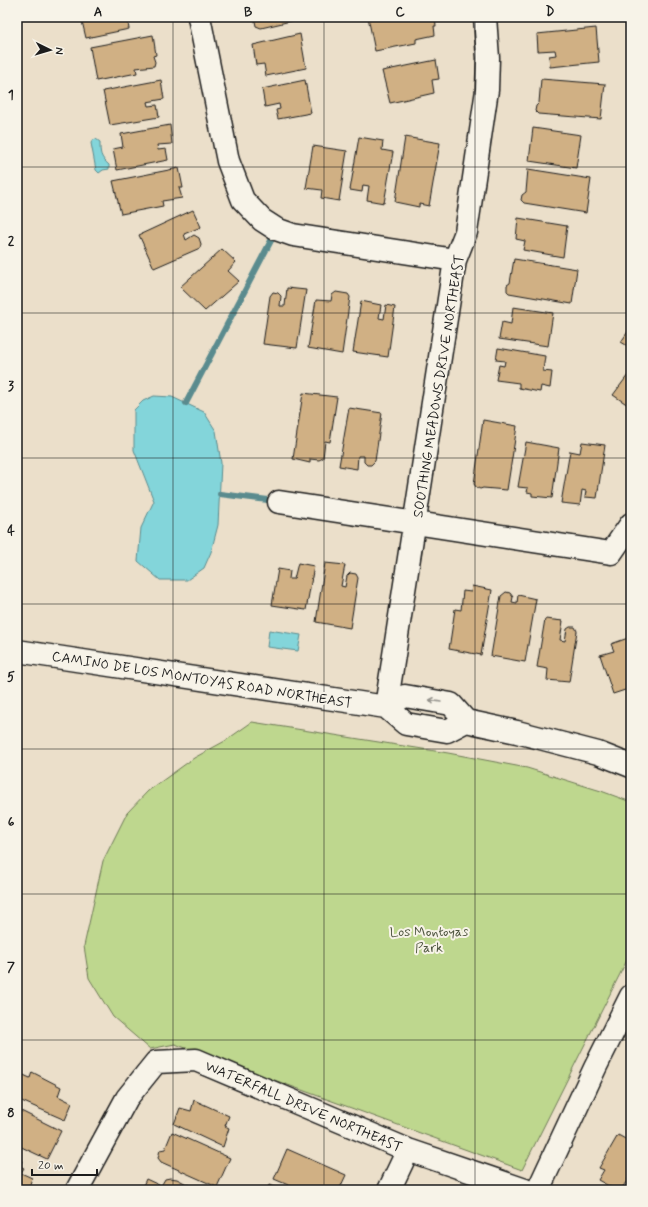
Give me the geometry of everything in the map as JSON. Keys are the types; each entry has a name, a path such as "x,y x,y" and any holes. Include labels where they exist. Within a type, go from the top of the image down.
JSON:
{"street":[{"path":"199,17 228,161 243,200 262,220 276,229 293,235 456,260"},
{"name":"SOOTHING MEADOWS DRIVE NORTHEAST","path":"386,707 456,260 466,232 487,90 488,58 484,17"},
{"path":"279,502 611,553 631,524"},
{"name":"CAMINO DE LOS MONTOYAS ROAD NORTHEAST","path":"17,651 386,707"},
{"path":"386,707 405,696 451,704 466,721 517,732 598,753 631,766"},
{"path":"538,1190 595,1068 631,996"},
{"name":"WATERFALL DRIVE NORTHEAST","path":"77,1190 127,1098 156,1062 196,1060 408,1150 525,1190"},
{"path":"389,1190 408,1150"}],"green space":[{"name":"Los Montoyas Park","path":"252,722 448,753 527,768 631,802 631,952 522,1170 175,1044 150,1049 113,1017 89,978 84,946 103,861 127,813 148,791 194,758 225,741"}],"water":[{"path":"96,139 100,142 100,152 102,157 109,165 109,169 103,170 99,173 96,170 91,143"},
{"path":"154,396 172,397 204,412 216,431 221,463 218,525 211,552 204,568 187,580 160,580 138,561 141,528 154,501 134,450 134,410 143,401"},
{"path":"269,630 301,635 298,651 267,647"}],"building":[{"path":"81,17 146,17 146,19 128,23 129,29 86,38"},
{"path":"260,17 308,17 261,28 256,26 255,21"},
{"path":"368,17 435,17 435,35 416,39 416,43 375,51"},
{"path":"596,28 599,62 550,67 549,56 556,55 555,50 538,51 537,34"},
{"path":"300,34 306,68 266,76 264,64 256,65 253,45"},
{"path":"153,35 156,55 153,56 155,62 154,66 136,68 137,73 96,81 90,47"},
{"path":"436,60 439,79 432,80 434,93 390,103 382,71"},
{"path":"541,79 605,84 601,119 538,114 535,111 536,106 539,103"},
{"path":"161,80 164,99 147,102 148,106 157,105 159,117 110,125 103,91"},
{"path":"305,80 311,113 278,119 276,110 280,109 279,104 265,107 262,89"},
{"path":"170,125 172,144 157,145 158,150 166,149 168,160 117,170 113,149 123,147 121,134"},
{"path":"533,128 581,135 576,168 529,161"},
{"path":"359,137 383,141 382,150 393,152 384,203 367,200 369,186 363,185 362,192 350,190"},
{"path":"405,137 440,143 429,206 419,204 419,207 395,202"},
{"path":"313,146 347,151 339,201 321,198 322,190 306,188"},
{"path":"179,168 183,188 179,188 182,198 162,201 163,206 121,214 113,181"},
{"path":"528,169 591,179 586,213 524,203 521,200 522,195 526,192"},
{"path":"193,210 201,227 184,234 186,240 194,235 199,238 201,244 200,248 154,268 139,235"},
{"path":"518,218 567,226 563,257 523,250 525,241 516,239"},
{"path":"222,249 236,262 228,271 239,281 205,311 180,287"},
{"path":"514,259 577,269 572,304 509,293 507,291 507,285 510,283"},
{"path":"287,288 306,290 297,348 263,344 270,296 273,292 278,293 281,296 280,306 285,306"},
{"path":"336,292 348,294 350,297 342,354 308,348 316,300 331,301 332,295"},
{"path":"361,301 381,305 379,318 384,319 386,305 395,307 388,357 353,352"},
{"path":"513,307 553,313 548,346 499,339 502,322 511,324"},
{"path":"631,327 631,348 621,342"},
{"path":"498,348 545,356 543,371 552,372 550,388 541,386 540,392 519,388 519,383 496,380 499,365 504,366 505,361 496,360"},
{"path":"631,371 631,407 613,395"},
{"path":"303,393 337,397 330,442 325,441 323,458 319,460 310,459 310,463 293,459"},
{"path":"349,408 382,413 375,461 371,465 367,465 364,462 364,456 358,456 357,469 339,466"},
{"path":"483,420 517,426 507,490 480,489 474,484"},
{"path":"526,442 559,448 552,498 532,496 532,493 527,492 528,488 518,487"},
{"path":"582,442 605,445 597,498 585,497 586,491 582,490 580,505 561,503 570,451 580,453"},
{"path":"298,563 314,566 306,610 272,605 278,569 290,571 289,579 294,579"},
{"path":"325,563 345,565 341,586 345,587 347,576 350,573 356,574 358,578 350,628 316,622"},
{"path":"472,586 492,590 481,655 449,649 455,609 461,610 463,591 471,592"},
{"path":"506,592 510,593 513,597 512,602 517,603 518,595 536,599 525,662 491,656 501,596"},
{"path":"545,619 563,621 560,640 565,641 567,629 570,627 575,627 577,631 569,682 547,680 548,669 537,667"},
{"path":"631,637 631,688 613,694 600,655 614,651 611,644"},
{"path":"17,1072 30,1078 32,1072 61,1087 58,1096 72,1103 65,1120 17,1099"},
{"path":"194,1100 229,1116 225,1126 229,1128 223,1147 174,1124 180,1108 191,1111"},
{"path":"17,1109 61,1131 47,1159 17,1145"},
{"path":"172,1132 230,1158 217,1187 161,1162 158,1158 160,1150 165,1149"},
{"path":"618,1135 631,1142 631,1174 621,1190 616,1190 598,1180 604,1170 599,1168"},
{"path":"287,1149 346,1175 339,1190 300,1190 274,1179"},
{"path":"17,1158 22,1161 20,1166 24,1168 21,1173 32,1178 28,1190 17,1190"},
{"path":"146,1179 161,1186 165,1179 177,1179 198,1190 141,1190"},
{"path":"269,1185 281,1190 267,1190"}],"waterway":[{"path":"186,403 275,233"},
{"path":"220,494 276,501"}]}
